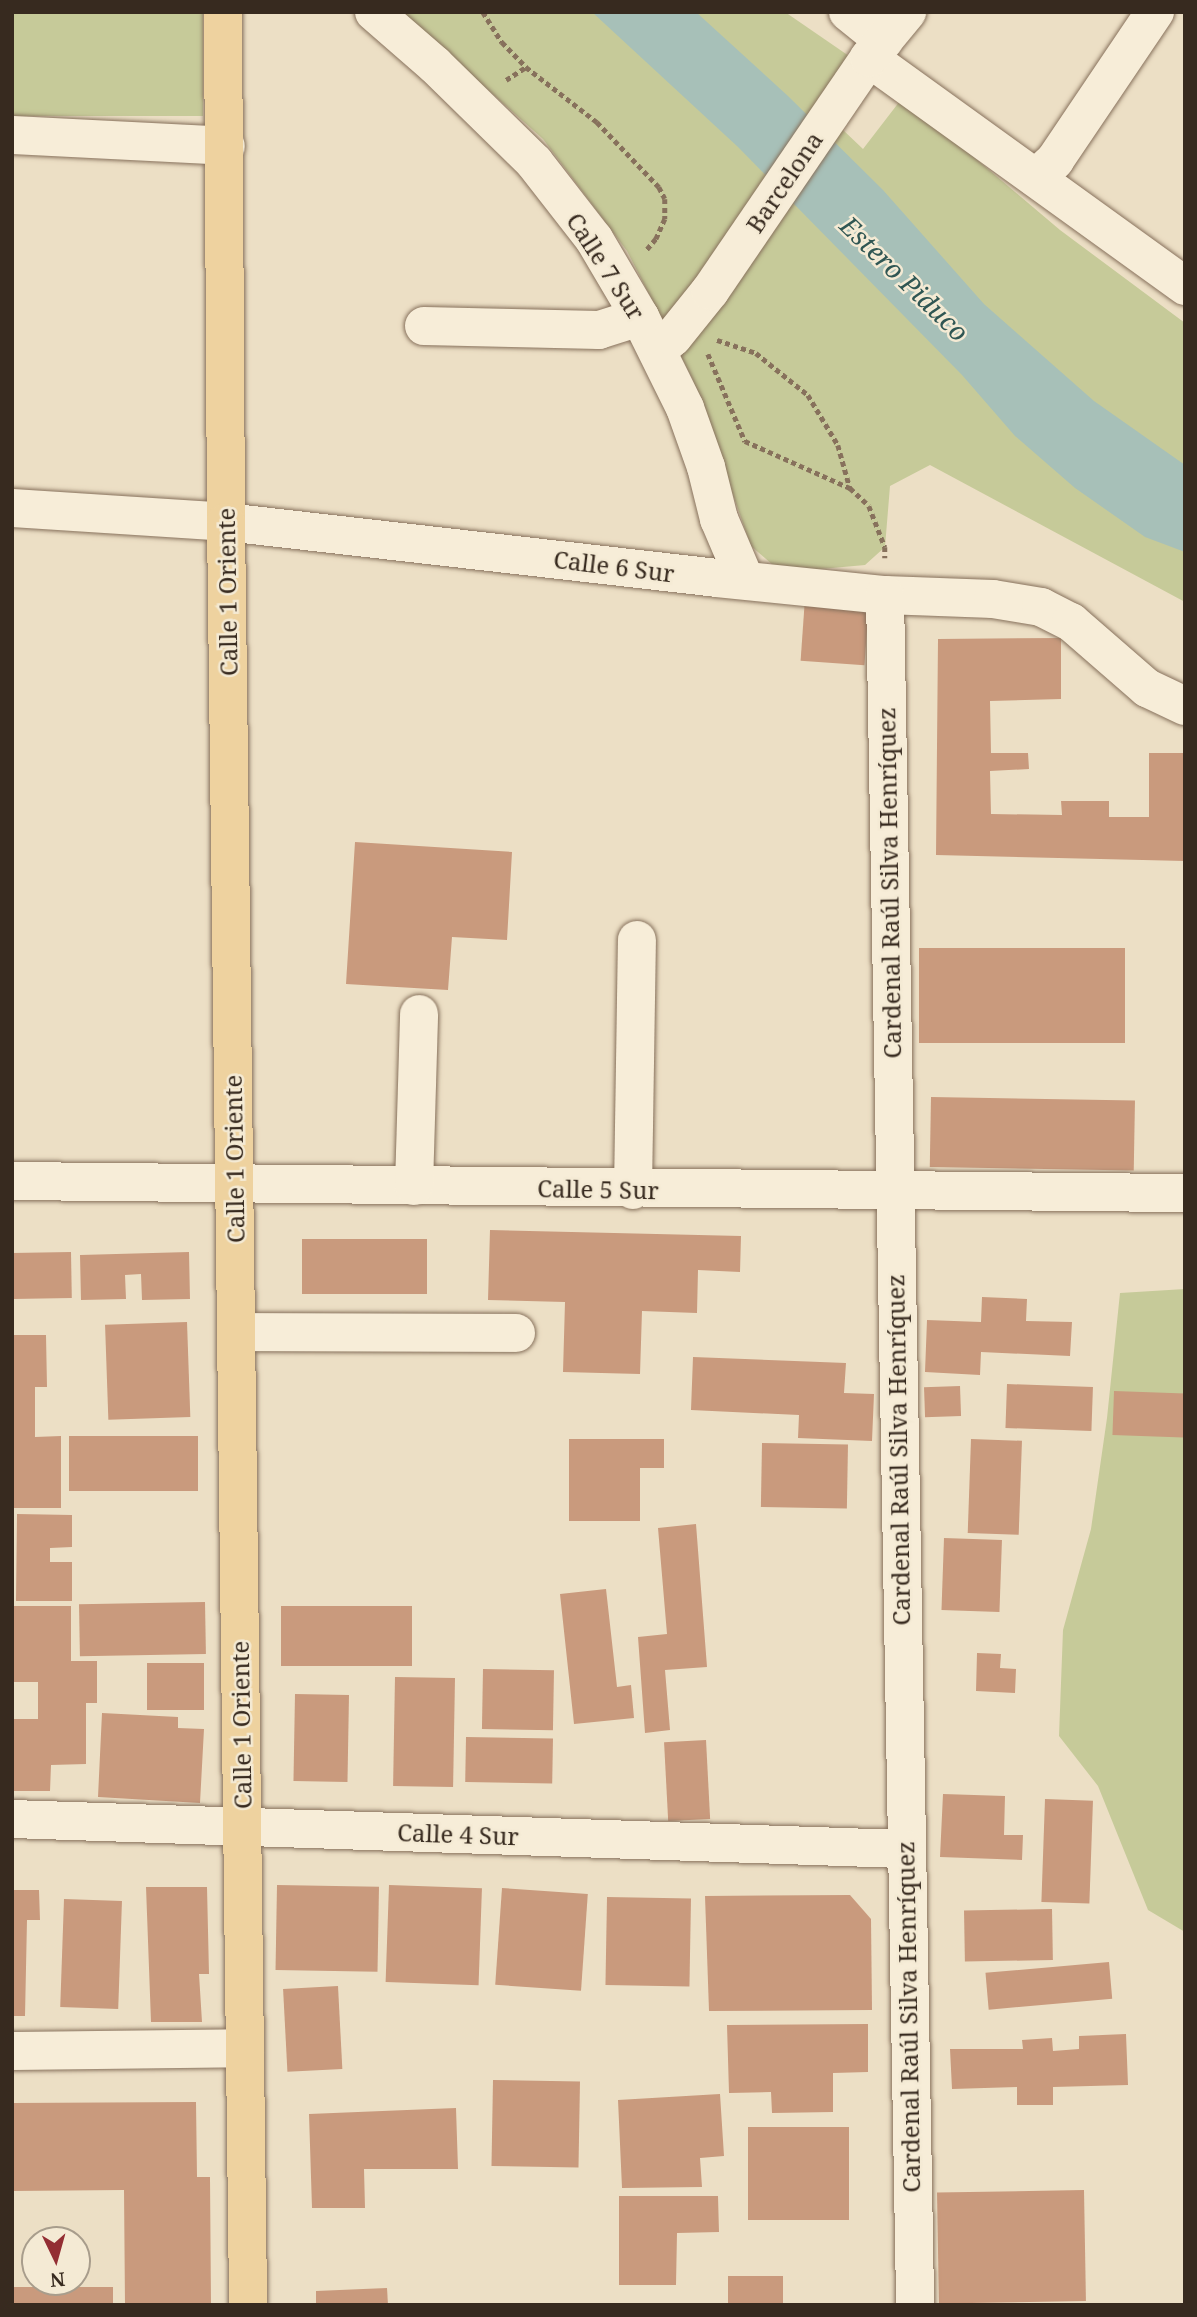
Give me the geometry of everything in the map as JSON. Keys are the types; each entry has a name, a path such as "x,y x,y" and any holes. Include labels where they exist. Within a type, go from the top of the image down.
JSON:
{"main road":[{"name":"Calle 1 Oriente","path":"223,12 226,146 226,522 248,2305"}],"street":[{"name":"Calle 7 Sur","path":"374,12 435,65 534,162 594,239 649,333 685,408 706,467 719,519 745,580"},
{"path":"848,12 878,49 1036,178 1185,286"},
{"path":"1036,178 1055,160 1155,12"},
{"name":"Barcelona","path":"649,333 673,337 710,291 878,49"},
{"path":"12,135 226,146"},
{"path":"424,326 649,333"},
{"name":"Calle 6 Sur","path":"12,508 226,522 885,595 993,598 1041,607 1071,622 1147,688 1185,706"},
{"name":"Cardenal Raúl Silva Henríquez","path":"885,595 904,1849 915,2305"},
{"path":"633,1189 637,940"},
{"path":"414,1186 419,1014"},
{"name":"Calle 5 Sur","path":"12,1181 1185,1193"},
{"path":"236,1332 516,1333"},
{"name":"Calle 4 Sur","path":"12,1819 904,1849"},
{"path":"12,2051 245,2048"}],"path":[{"path":"483,12 502,42 526,67 597,122 659,187 665,199 665,219 656,239 646,251"},
{"path":"506,80 526,67"},
{"path":"711,338 756,353 808,395 838,445 849,488 869,506 885,547 885,595"}],"green space":[{"path":"12,12 203,12 203,116 12,116"},
{"path":"395,12 785,12 865,67 821,109 863,149 903,97 1060,230 1185,323 1185,602 930,465 890,486 885,547 865,565 810,570 773,565 751,546 692,378 627,251 543,139 440,47"},
{"path":"1185,1289 1185,1932 1148,1910 1098,1786 1059,1736 1063,1630 1091,1529 1107,1418 1120,1293"}],"water":[{"name":"Estero Piduco","path":"592,12 696,12 788,96 883,190 984,304 1094,401 1185,465 1185,552 1145,537 1075,488 1015,436 962,375 738,147"}],"building":[{"path":"805,598 869,602 864,665 801,661"},
{"path":"1061,638 1061,699 990,701 991,753 1028,753 1029,769 990,771 991,814 1062,815 1061,801 1109,801 1109,817 1149,817 1149,753 1185,753 1185,861 936,855 938,639"},
{"path":"355,842 512,852 507,940 452,937 448,990 346,984"},
{"path":"919,948 1125,948 1125,1043 919,1043"},
{"path":"931,1097 1135,1101 1134,1171 930,1167"},
{"path":"490,1230 741,1236 740,1272 698,1270 697,1313 642,1311 640,1374 563,1372 565,1302 488,1300"},
{"path":"302,1239 427,1239 427,1294 302,1294"},
{"path":"71,1252 72,1298 13,1299 12,1253"},
{"path":"189,1252 190,1299 142,1300 141,1274 125,1275 126,1299 81,1300 80,1255"},
{"path":"982,1297 1027,1299 1026,1321 1072,1322 1070,1356 981,1352 980,1375 925,1372 927,1320 981,1322"},
{"path":"187,1322 190,1417 108,1420 105,1325"},
{"path":"12,1335 46,1335 47,1387 35,1387 35,1437 61,1436 61,1508 12,1508"},
{"path":"693,1357 846,1363 844,1393 874,1394 872,1441 798,1438 799,1415 691,1410"},
{"path":"1007,1384 1093,1387 1091,1431 1005,1428"},
{"path":"960,1386 961,1416 925,1417 924,1387"},
{"path":"1114,1391 1185,1393 1183,1437 1112,1435"},
{"path":"69,1436 198,1436 198,1491 69,1491"},
{"path":"569,1439 664,1439 664,1468 640,1468 640,1521 569,1521"},
{"path":"971,1439 1022,1441 1019,1535 968,1533"},
{"path":"762,1443 848,1445 847,1508 761,1507"},
{"path":"17,1514 72,1515 72,1547 50,1548 50,1562 72,1562 72,1601 16,1601"},
{"path":"696,1524 707,1667 665,1670 670,1730 645,1733 638,1637 667,1634 658,1528"},
{"path":"944,1538 1002,1540 999,1612 941,1610"},
{"path":"606,1589 617,1687 631,1685 634,1718 574,1724 560,1594"},
{"path":"205,1602 206,1654 80,1656 79,1604"},
{"path":"12,1606 71,1606 71,1661 97,1661 97,1703 86,1703 86,1764 51,1765 50,1791 12,1791 12,1719 38,1719 38,1682 13,1682"},
{"path":"281,1606 412,1606 412,1666 281,1666"},
{"path":"977,1653 1001,1654 1000,1668 1016,1669 1015,1693 976,1691"},
{"path":"147,1663 204,1663 204,1710 147,1710"},
{"path":"483,1669 554,1670 553,1730 482,1729"},
{"path":"395,1677 455,1678 453,1787 393,1786"},
{"path":"295,1694 349,1695 347,1782 293,1781"},
{"path":"102,1713 178,1717 178,1728 204,1729 200,1803 98,1797"},
{"path":"466,1737 553,1739 552,1784 465,1782"},
{"path":"706,1740 710,1819 668,1821 664,1742"},
{"path":"943,1794 1005,1796 1004,1835 1023,1835 1022,1860 940,1857"},
{"path":"1045,1799 1093,1801 1089,1904 1041,1902"},
{"path":"277,1885 379,1887 378,1972 276,1970"},
{"path":"389,1885 482,1888 479,1985 386,1982"},
{"path":"146,1887 207,1887 209,1974 199,1974 202,2022 151,2022"},
{"path":"502,1888 588,1894 581,1991 495,1985"},
{"path":"12,1890 39,1890 40,1920 27,1920 25,2016 12,2016"},
{"path":"850,1895 871,1919 872,2010 709,2011 705,1896"},
{"path":"607,1897 691,1898 689,1986 605,1985"},
{"path":"64,1899 122,1901 118,2009 60,2007"},
{"path":"1052,1909 1053,1960 965,1962 964,1911"},
{"path":"1109,1962 1112,1999 989,2010 985,1973"},
{"path":"338,1986 342,2069 287,2072 283,1989"},
{"path":"868,2024 868,2072 833,2073 833,2112 772,2113 771,2092 729,2093 727,2025"},
{"path":"1126,2034 1128,2085 1053,2087 1053,2105 1017,2105 1017,2087 952,2089 950,2049 1023,2049 1022,2040 1052,2038 1053,2051 1079,2049 1079,2036"},
{"path":"493,2080 580,2082 578,2168 491,2166"},
{"path":"720,2094 724,2156 700,2158 702,2187 622,2188 618,2100"},
{"path":"196,2102 197,2177 210,2177 211,2305 125,2305 124,2190 12,2191 12,2103"},
{"path":"456,2108 458,2169 364,2169 365,2208 312,2208 309,2114"},
{"path":"748,2127 849,2127 849,2220 748,2220"},
{"path":"1084,2190 1086,2301 939,2304 937,2193"},
{"path":"619,2196 718,2196 719,2232 677,2233 676,2285 619,2285"},
{"path":"728,2276 783,2276 783,2305 728,2305"},
{"path":"12,2287 21,2287 21,2296 91,2296 91,2287 113,2287 113,2305 12,2305"},
{"path":"387,2288 388,2305 316,2305 316,2291"}]}
